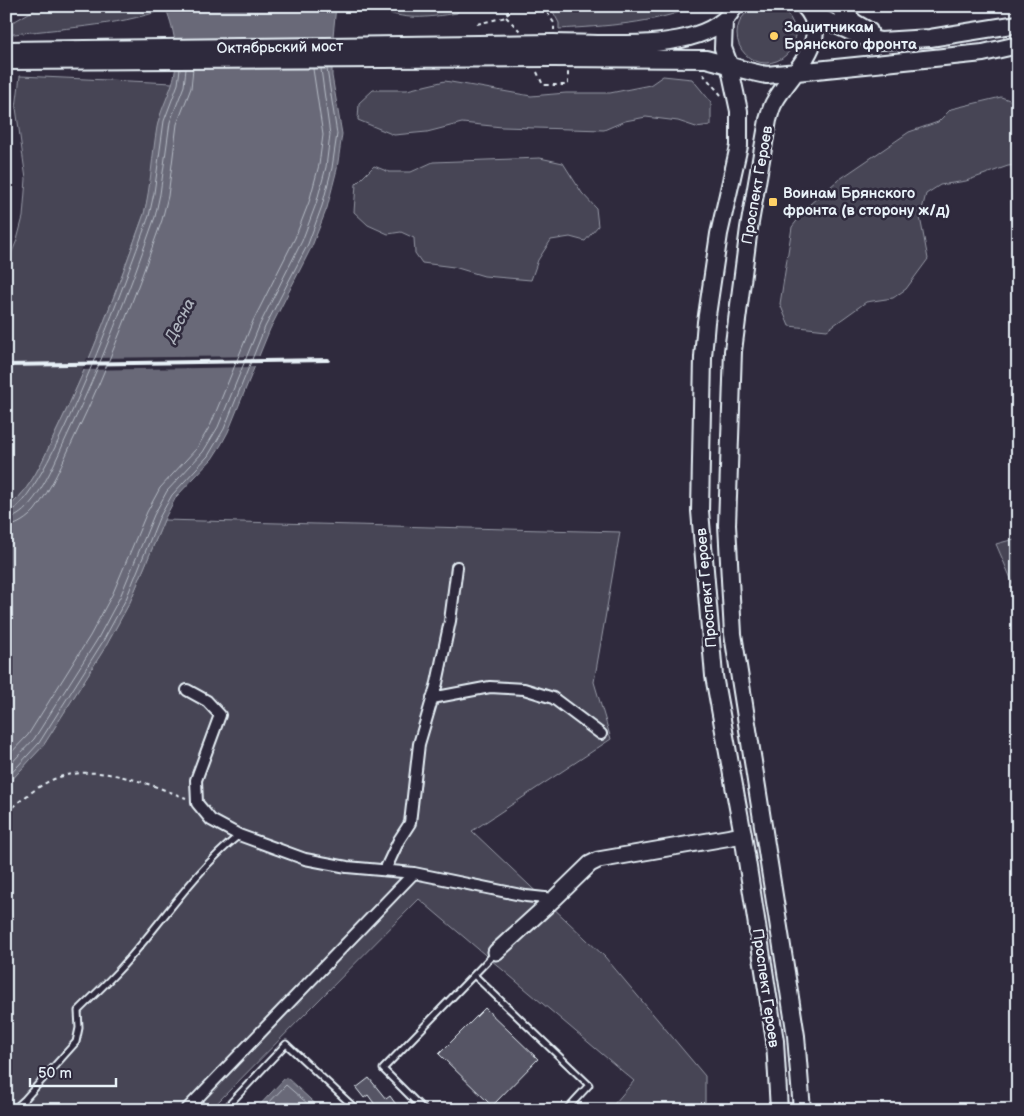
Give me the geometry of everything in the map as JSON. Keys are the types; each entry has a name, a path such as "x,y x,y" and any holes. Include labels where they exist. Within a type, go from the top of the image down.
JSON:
{"main road":[{"path":"553,50 661,43 706,32 724,21 735,6"},
{"path":"837,6 859,26 874,33 889,36 920,34 930,38"},
{"path":"808,9 872,40 888,41 930,38 1018,24"},
{"name":"Проспект Героев","path":"802,1110 796,1036 732,634 727,525 733,351 749,228 768,120 774,103 810,51 816,39 816,26 808,9"},
{"name":"Проспект Героев","path":"724,21 723,48 729,64 739,111 739,146 719,234 706,322 703,357 700,511 714,676 743,836 775,1041 780,1110"},
{"path":"553,50 706,59 767,76 795,71 973,54 1018,45"},
{"name":"Октябрьский мост","path":"6,50 553,50"},
{"name":"Октябрьский мост","path":"6,61 553,50"}],"street":[{"path":"385,870 399,840 410,823 419,744 450,621 457,567"},
{"path":"432,698 490,687 524,690 553,698 601,734"},
{"path":"187,690 207,701 220,715 196,780 198,803 211,820 239,835 304,859 347,867 414,873 526,896 554,899"},
{"path":"496,952 590,864 598,860 743,836"},
{"path":"186,1110 414,873"}],"lane":[{"path":"13,1110 76,1042 79,1028 78,1011 119,970 219,851 239,835"},
{"path":"424,1110 383,1070 496,952"},
{"path":"474,974 589,1085 566,1110"},
{"path":"224,1110 286,1044 357,1110"},
{"path":"412,1110 418,1104"}],"path":[{"path":"477,24 506,17 511,6"},
{"path":"543,6 554,23"},
{"path":"568,70 568,85"},
{"path":"700,71 722,96"},
{"path":"6,812 54,779 83,773 126,777 198,803"}],"shaded area":[{"path":"760,5 772,5 787,13 795,28 795,40 787,55 772,63 760,63 745,55 737,40 737,28 745,13"},
{"path":"41,6 167,6 166,9 127,20 6,35 6,21 15,21"},
{"path":"375,6 461,6 457,13 406,17 386,12 375,8"},
{"path":"550,6 696,6 663,17 646,20 559,29 559,23"},
{"path":"20,76 173,83 159,119 149,193 144,214 104,323 42,462 30,483 6,509 6,266 17,240 23,217 26,179 16,108"},
{"path":"663,76 692,79 711,102 711,125 696,127 678,121 646,117 625,121 604,130 502,127 462,123 427,132 394,135 358,120 359,103 373,90 407,90 445,81 531,96 566,93 610,93 650,85"},
{"path":"1001,97 1018,103 1015,119 1018,120 1018,165 1008,166 966,181 940,185 926,194 920,217 928,259 906,289 893,298 866,302 827,330 789,326 780,304 792,227 810,204 837,181 909,132 938,122 951,109"},
{"path":"540,158 563,163 582,193 596,208 598,226 585,241 570,237 551,240 538,260 531,280 484,276 454,267 422,263 415,253 414,238 401,232 388,234 368,225 354,212 356,184 374,166 389,172 411,172 433,162"},
{"path":"164,520 620,532 594,682 611,739 472,831 605,957 705,1076 705,1110 609,1110 634,1081 419,899 210,1110 6,1110 6,786 43,746 106,646 130,602"},
{"path":"1018,538 1018,595 996,544"}],"water":[{"name":"Десна","path":"167,6 336,6 332,46 332,76 342,134 337,169 327,208 312,246 270,329 228,432 212,459 176,497 164,520 130,602 106,646 43,746 6,786 6,509 30,483 47,452 104,323 144,214 157,127 172,84 176,66 174,36 166,9"},
{"path":"286,1077 322,1110 255,1110"}],"pier":[{"path":"261,356 257,367 82,370 87,358"}],"building":[{"path":"485,1008 538,1059 492,1106 439,1054"},
{"path":"369,1078 386,1099 390,1096 400,1110 379,1110 368,1095 364,1098 356,1088"}],"railway":[{"path":"6,365 328,360"}],"place":[{"name":"Защитникам Брянского фронта","path":"774,36"},
{"name":"Воинам Брянского фронта (в сторону ж/д)","path":"773,202"}]}
